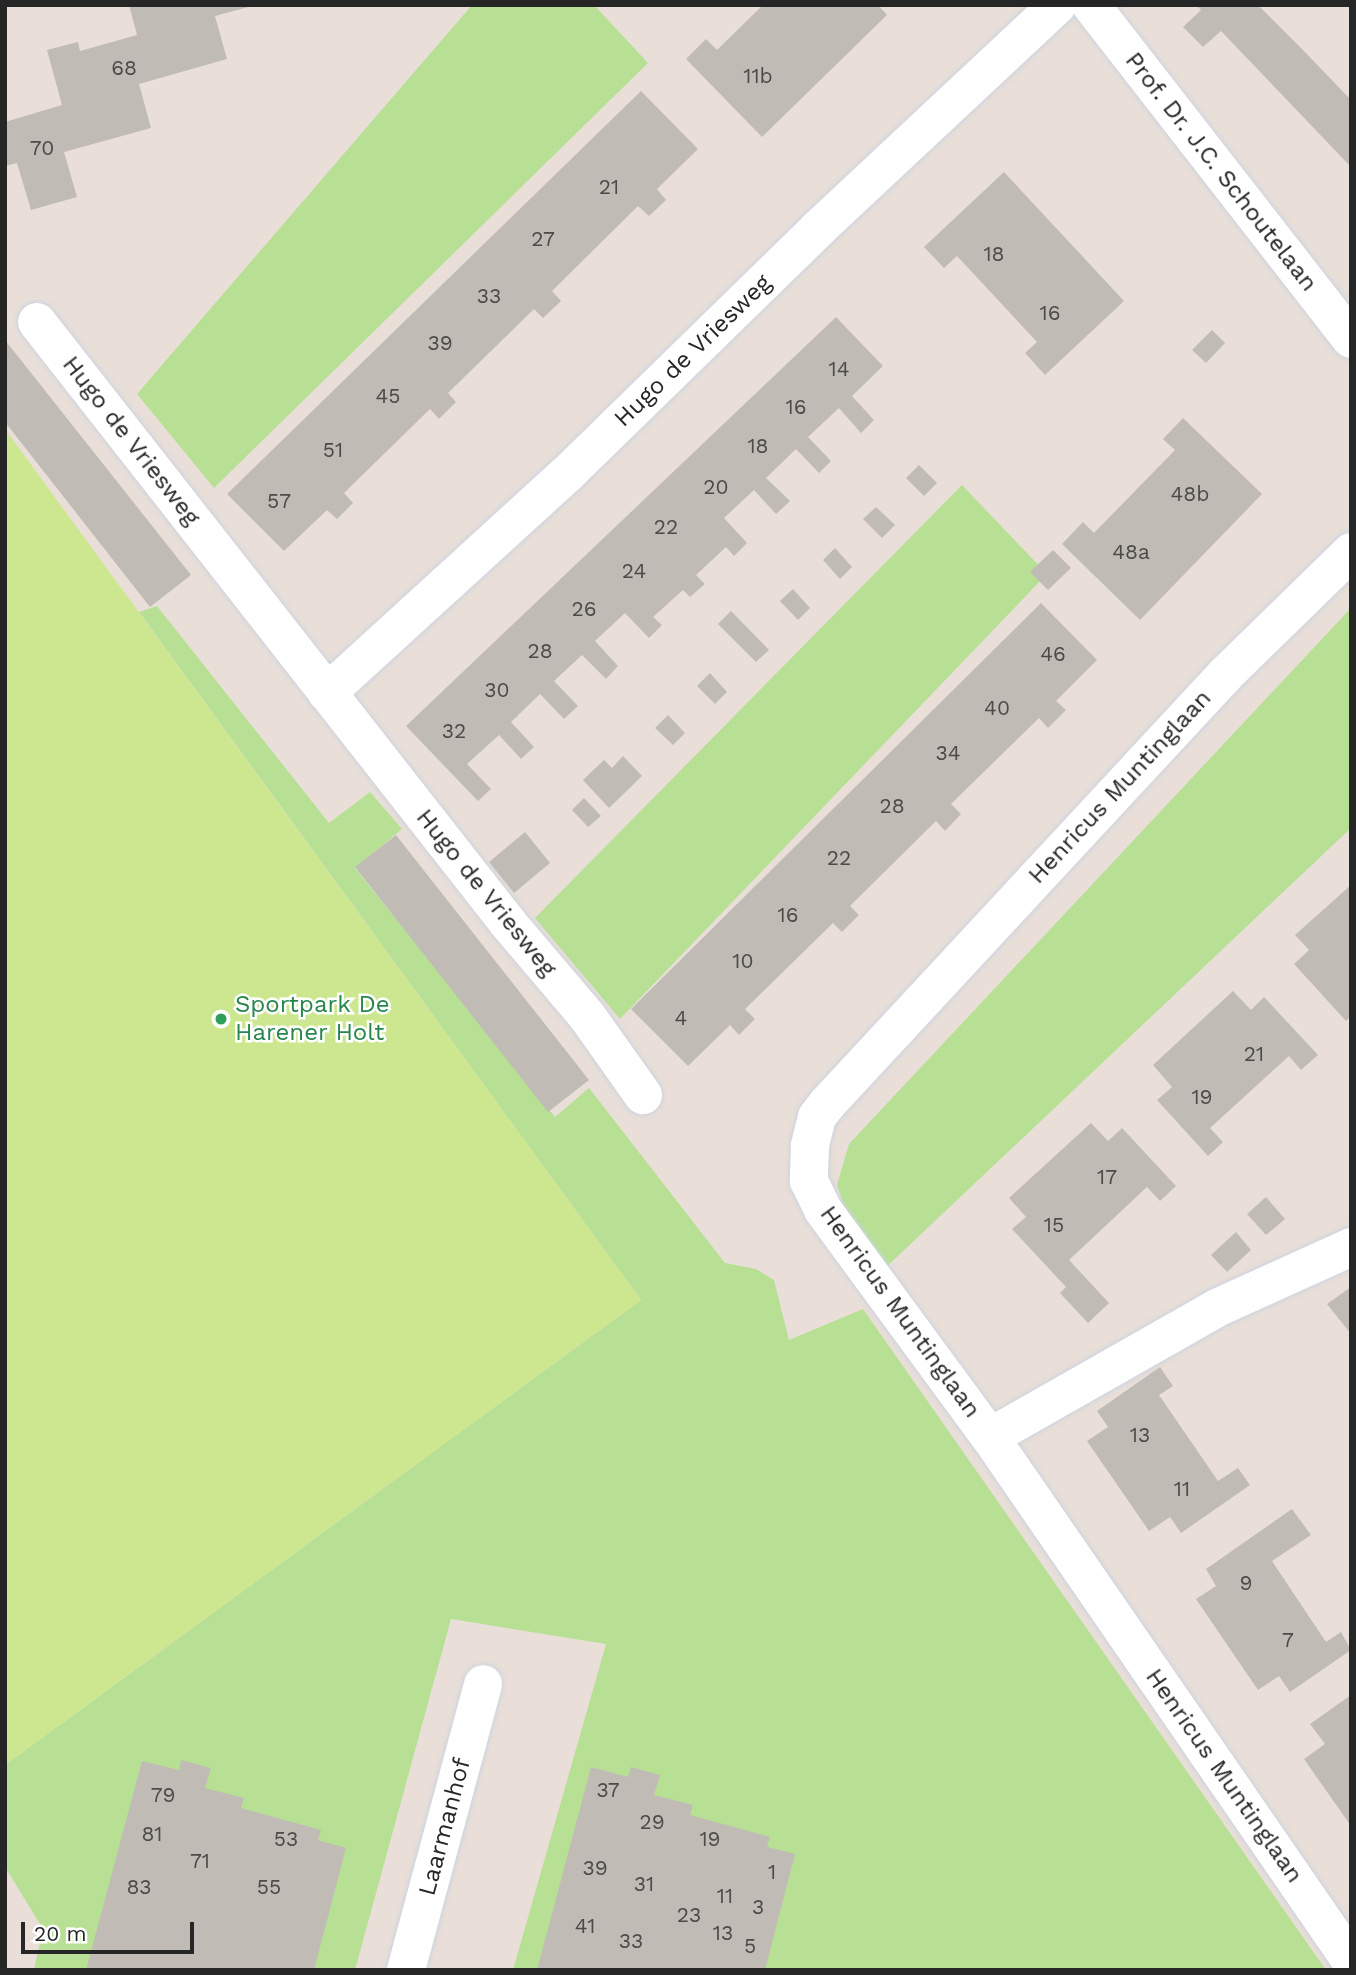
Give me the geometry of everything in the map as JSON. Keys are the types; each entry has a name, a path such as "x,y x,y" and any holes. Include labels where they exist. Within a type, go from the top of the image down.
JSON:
{"street":[{"name":"Hugo de Vriesweg","path":"327,693 567,474 818,229 1057,5"},
{"name":"Prof. Dr. J.C. Schoutelaan","path":"1091,5 1351,339"},
{"name":"Hugo de Vriesweg","path":"37,322 327,693 587,1016 643,1095"},
{"name":"Henricus Muntinglaan","path":"1351,552 1219,681 817,1117 810,1146 809,1181 823,1210 990,1437 1351,1962"},
{"path":"990,1437 1219,1307 1351,1247"},
{"name":"Laarmanhof","path":"406,1970 483,1684"}],"green space":[{"path":"472,5 594,5 648,63 214,488 137,394"},
{"name":"Sportpark De Harener Holt","path":"5,429 641,1300 5,1765"},
{"path":"962,485 1047,574 620,1019 535,918"},
{"path":"157,606 329,823 370,792 402,829 355,868 555,1117 589,1088 725,1263 756,1269 774,1280 789,1340 863,1309 1326,1970 513,1970 606,1644 451,1619 355,1970 34,1970 43,1929 5,1867 5,1765 641,1300 139,612"},
{"path":"1351,608 1351,828 882,1271 850,1225 837,1185 849,1144"}],"building":[{"path":"129,5 252,6 215,16 227,59 139,84 151,128 64,152 77,197 31,210 17,163 5,166 5,122 62,105 47,50 78,42 80,51 137,35"},
{"path":"763,5 878,5 887,15 762,137 686,59 706,39 717,50"},
{"path":"1196,5 1258,5 1351,100 1351,167 1221,31 1203,47 1183,27 1201,10"},
{"path":"641,91 698,149 657,189 666,200 649,216 638,206 552,291 561,301 543,318 534,309 448,393 456,402 439,419 430,409 344,493 353,503 337,519 327,510 284,551 227,494"},
{"path":"1004,172 1124,301 1045,375 1025,353 1037,342 957,256 944,268 924,247"},
{"path":"836,317 883,366 852,396 874,420 861,433 839,408 808,437 831,461 819,473 796,449 766,478 790,501 776,514 754,490 724,518 747,543 734,556 726,547 696,575 705,584 690,597 683,590 653,617 662,625 649,638 625,613 595,641 618,666 606,679 582,655 554,681 578,706 564,719 540,694 511,722 534,747 521,759 499,735 467,764 491,789 478,801 406,726"},
{"path":"1212,330 1225,343 1206,363 1192,350"},
{"path":"5,340 191,575 150,607 5,422"},
{"path":"1183,418 1262,494 1140,620 1062,544 1083,522 1094,533 1175,450 1163,439"},
{"path":"919,465 937,483 924,496 906,478"},
{"path":"876,507 895,525 882,538 863,519"},
{"path":"835,548 852,567 840,579 823,560"},
{"path":"1053,550 1071,568 1048,590 1030,572"},
{"path":"793,589 810,608 798,620 780,601"},
{"path":"1041,603 1097,660 1056,701 1066,710 1048,728 1039,718 951,804 961,814 945,831 936,821 850,906 859,915 842,932 833,923 745,1009 755,1019 739,1035 730,1025 688,1066 631,1009"},
{"path":"731,611 769,650 756,662 718,624"},
{"path":"710,673 727,692 715,704 697,686"},
{"path":"668,715 685,733 673,745 655,728"},
{"path":"623,756 642,776 609,808 583,780 604,760 612,768"},
{"path":"584,798 601,816 588,827 572,810"},
{"path":"525,832 550,863 514,893 489,862"},
{"path":"396,835 589,1080 548,1112 355,867"},
{"path":"1351,885 1351,1016 1346,1021 1294,964 1309,950 1295,935"},
{"path":"1233,991 1251,1010 1264,997 1318,1055 1301,1070 1289,1056 1210,1128 1223,1142 1208,1156 1157,1100 1172,1087 1153,1065"},
{"path":"1091,1123 1108,1141 1122,1128 1176,1186 1160,1201 1147,1187 1069,1260 1109,1303 1088,1323 1060,1293 1066,1287 1012,1229 1026,1217 1009,1198"},
{"path":"1266,1197 1285,1219 1266,1235 1247,1214"},
{"path":"1236,1232 1251,1250 1227,1272 1211,1255"},
{"path":"1351,1287 1351,1334 1327,1304"},
{"path":"1160,1367 1173,1386 1159,1395 1218,1481 1238,1468 1250,1485 1181,1533 1170,1517 1149,1531 1087,1441 1108,1427 1097,1411"},
{"path":"1292,1509 1311,1535 1272,1561 1326,1642 1341,1632 1351,1650 1290,1692 1279,1676 1258,1690 1196,1599 1216,1586 1206,1569"},
{"path":"1351,1695 1351,1826 1304,1759 1325,1744 1310,1724"},
{"path":"181,1760 211,1768 205,1788 244,1798 241,1808 321,1830 318,1840 346,1848 314,1970 86,1970 142,1761 179,1770"},
{"path":"591,1767 628,1777 631,1767 660,1775 654,1795 693,1805 690,1815 770,1837 767,1847 795,1854 765,1970 537,1970"}],"place":[{"name":"Sportpark De Harener Holt","path":"221,1019"}]}
